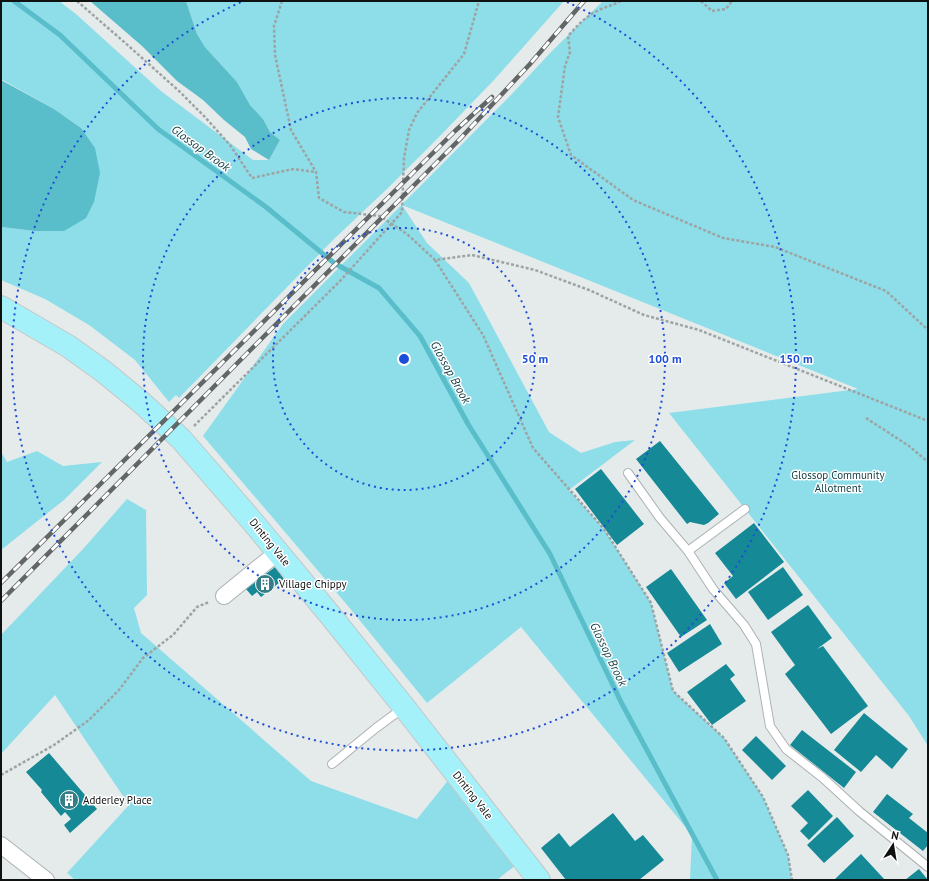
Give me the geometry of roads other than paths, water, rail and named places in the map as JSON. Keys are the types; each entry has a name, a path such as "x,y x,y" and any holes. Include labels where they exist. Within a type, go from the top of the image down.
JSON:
{"main road":[{"name":"Dinting Vale","path":"1,307 68,346 97,367 142,403 181,439 278,552 404,707 539,880"}],"street":[{"path":"224,596 278,552"},
{"path":"1,845 46,880"}],"lane":[{"path":"628,473 660,518 688,551 714,589 744,625 756,644 770,726 786,749 824,778 859,811 928,866"},
{"path":"688,551 745,509"},
{"path":"332,764 404,707"}],"waterway":[{"name":"Glossop Brook","path":"14,1 60,35 158,129 266,207 334,263 379,288 420,336 468,424 550,554 621,702 717,880"}],"railway":[{"path":"1,601 460,139 530,64 584,1"},
{"path":"1,583 455,131 492,97"}],"place":[{"name":"Village Chippy","path":"265,584"},
{"name":"Adderley Place","path":"69,800"}],"park label":[{"name":"Glossop Community Allotment","path":"838,481"}]}
